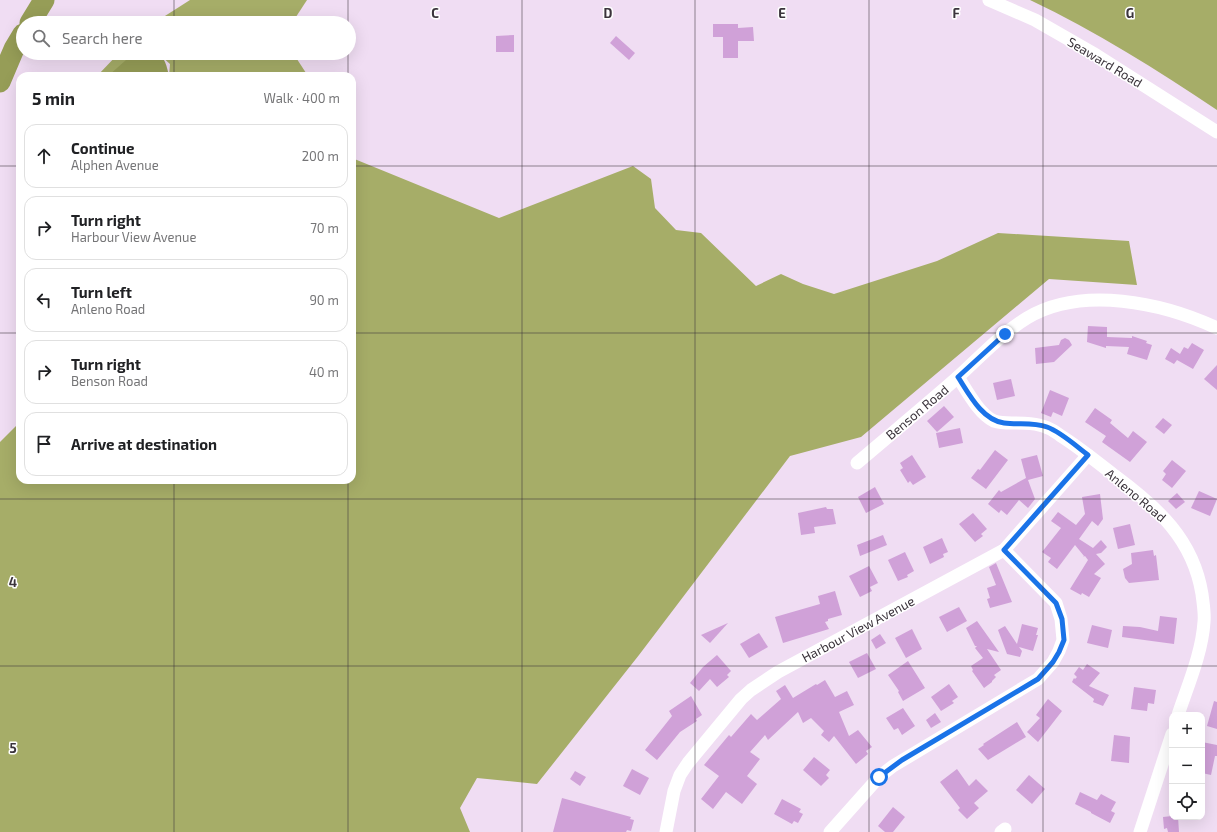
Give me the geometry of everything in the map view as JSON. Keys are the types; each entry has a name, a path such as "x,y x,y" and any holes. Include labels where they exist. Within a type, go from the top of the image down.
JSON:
{"street":[{"name":"Seaward Road","path":"989,0 1035,20 1096,55 1217,132"},
{"name":"Benson Road","path":"857,463 958,377 1005,334 1028,317 1054,306 1084,300 1110,300 1174,311 1201,320 1217,328"},
{"name":"Anleno Road","path":"958,377 978,407 995,421 1005,423 1035,424 1049,428 1088,455 1154,506 1173,527 1189,552 1195,566 1200,581 1205,621 1201,647 1179,712"},
{"name":"Harbour View Avenue","path":"666,832 674,790 680,775 688,763 741,699 751,690 778,672 1004,550 1088,455"},
{"path":"830,832 879,777 889,769 1038,679 1053,662 1064,640 1062,619 1056,603 1004,550"},
{"path":"1140,832 1169,743"}],"shaded area":[{"path":"190,0 307,0 297,16 165,16"},
{"path":"1030,0 1217,0 1217,110 1126,52 1055,12"},
{"path":"112,60 148,60 119,72 101,72"},
{"path":"126,60 164,60 168,72 112,72"},
{"path":"166,60 298,60 305,72 169,72 170,64"},
{"path":"356,160 499,218 633,166 651,179 655,208 676,230 701,233 756,286 781,274 803,284 834,294 937,261 998,233 1129,241 1137,285 1049,279 861,437 790,456 639,655 537,784 477,778 460,808 470,832 0,832 0,442 16,426 16,484 356,484"}],"building":[{"path":"713,24 738,24 738,28 753,27 754,41 738,41 738,58 723,58 723,37 713,37"},
{"path":"514,35 514,52 496,52 496,36"},
{"path":"616,36 635,53 629,60 610,43"},
{"path":"1088,326 1107,327 1107,337 1132,338 1132,336 1147,341 1146,343 1152,345 1147,360 1127,354 1129,347 1106,346 1106,348 1087,342"},
{"path":"1065,338 1069,340 1072,345 1054,362 1036,364 1035,348 1059,345 1061,340"},
{"path":"1192,343 1204,350 1193,369 1177,360 1174,364 1165,359 1171,348 1180,354 1184,347 1188,349"},
{"path":"1217,365 1217,390 1204,379"},
{"path":"1011,379 1015,396 997,400 993,383"},
{"path":"1050,390 1069,398 1062,416 1053,412 1051,417 1041,413"},
{"path":"944,406 954,417 937,432 927,421"},
{"path":"1095,408 1112,420 1110,423 1128,438 1133,431 1147,442 1130,462 1102,442 1106,436 1085,422"},
{"path":"1163,418 1172,425 1164,434 1155,427"},
{"path":"960,428 963,443 939,448 936,433"},
{"path":"995,450 1008,460 986,489 971,478 978,469 980,470"},
{"path":"912,455 926,477 913,485 910,481 908,483 900,470 903,468 900,463"},
{"path":"1037,455 1043,476 1028,480 1035,499 1028,508 1019,500 1007,515 1001,510 999,513 988,504 999,490 1001,492 1026,478 1021,459"},
{"path":"1172,460 1186,471 1172,488 1162,480 1166,474 1163,471"},
{"path":"875,487 884,504 866,513 858,497"},
{"path":"1199,491 1217,499 1210,516 1191,508"},
{"path":"1177,493 1185,502 1176,509 1168,501"},
{"path":"1100,494 1103,519 1098,526 1092,521 1079,539 1093,548 1101,540 1107,547 1101,553 1096,554 1105,564 1094,574 1101,578 1089,597 1082,593 1081,595 1070,589 1088,560 1085,556 1083,557 1084,556 1075,545 1057,569 1048,562 1051,558 1042,552 1061,528 1051,521 1058,512 1076,525 1085,514 1082,497"},
{"path":"826,507 827,509 833,509 836,524 814,527 815,533 801,535 798,513"},
{"path":"973,513 987,529 981,534 983,536 975,542 959,524"},
{"path":"1130,524 1135,545 1118,549 1113,528"},
{"path":"883,535 887,545 860,556 857,545"},
{"path":"942,538 948,552 943,554 944,557 930,564 923,547"},
{"path":"1153,550 1154,556 1156,555 1159,580 1129,583 1125,578 1123,569 1132,564 1131,553"},
{"path":"905,552 914,571 907,575 908,577 898,581 888,560"},
{"path":"996,563 1012,602 990,608 987,599 990,598 987,588 996,585 989,567"},
{"path":"869,566 878,583 870,587 872,591 860,597 849,576"},
{"path":"835,591 842,615 828,619 828,621 825,622 829,629 783,643 775,617 820,604 818,596"},
{"path":"959,607 967,621 947,632 939,617"},
{"path":"1160,616 1177,618 1174,644 1122,637 1123,626 1140,627 1158,631"},
{"path":"977,621 999,652 987,649 1001,670 994,675 996,677 992,682 984,688 972,671 971,666 983,658 975,648 977,646 975,646 966,628"},
{"path":"728,623 710,643 701,635"},
{"path":"1022,624 1038,628 1036,635 1038,635 1033,651 1019,647 1022,651 1020,657 1007,654 998,630 1005,626 1017,644"},
{"path":"1092,625 1112,630 1108,648 1087,643"},
{"path":"912,629 922,649 906,658 895,638"},
{"path":"759,633 768,647 749,658 740,644"},
{"path":"880,634 886,643 876,649 871,640"},
{"path":"867,653 876,669 858,678 849,662"},
{"path":"717,655 731,671 727,675 729,677 717,687 710,679 699,691 690,683 703,667"},
{"path":"908,661 925,688 903,701 898,692 899,691 888,675"},
{"path":"1087,664 1100,673 1089,686 1109,695 1103,706 1093,702 1094,699 1072,682 1074,678 1075,679 1077,677 1074,674 1079,667 1083,670"},
{"path":"825,680 835,697 847,691 854,705 839,712 849,736 858,730 872,747 866,751 868,754 856,764 834,736 829,742 821,735 824,731 811,718 803,723 798,712 768,740 765,735 750,752 760,759 747,776 757,784 742,804 726,792 713,809 701,799 719,776 704,765 729,735 731,737 751,714 757,720 781,699 776,691 785,685 793,698"},
{"path":"949,684 958,697 952,701 954,703 941,711 931,697"},
{"path":"1134,687 1156,690 1154,704 1148,703 1147,711 1131,709"},
{"path":"691,696 702,715 696,719 697,721 680,732 657,760 645,750 672,716 669,711"},
{"path":"1048,699 1062,711 1038,742 1027,732 1040,718 1036,715"},
{"path":"1214,701 1217,702 1217,729 1207,726"},
{"path":"903,708 915,726 902,735 898,728 894,730 886,718"},
{"path":"935,713 941,722 931,728 926,720"},
{"path":"1017,722 1026,737 988,760 978,749 984,745 983,744"},
{"path":"1114,735 1130,737 1129,763 1111,761"},
{"path":"1205,743 1217,745 1217,756 1215,756 1211,775 1205,774"},
{"path":"814,757 830,770 826,775 829,778 821,786 803,770"},
{"path":"632,769 649,778 640,795 623,786"},
{"path":"957,769 969,786 976,779 988,791 974,803 979,808 967,819 958,810 960,808 940,782"},
{"path":"575,771 586,777 580,786 570,779"},
{"path":"1029,775 1045,789 1032,804 1016,790"},
{"path":"1080,792 1097,800 1101,794 1116,802 1111,811 1115,813 1110,823 1075,804"},
{"path":"562,798 631,817 630,819 634,820 631,831 553,832"},
{"path":"782,799 801,809 799,812 803,814 798,823 794,821 792,824 774,814"},
{"path":"893,807 905,817 893,832 885,832 878,826"},
{"path":"1169,816 1169,820 1178,820 1179,832 1168,832 1167,828 1164,829 1163,817"}],"waterway":[{"path":"34,16 44,0"},
{"path":"0,82 16,46"}],"route":[{"path":"879,777 902,760 1038,679 1053,662 1064,640 1062,619 1056,603 1004,550 1088,455 1049,428 1035,424 1005,423 995,421 978,407 958,377 1005,334"}]}
